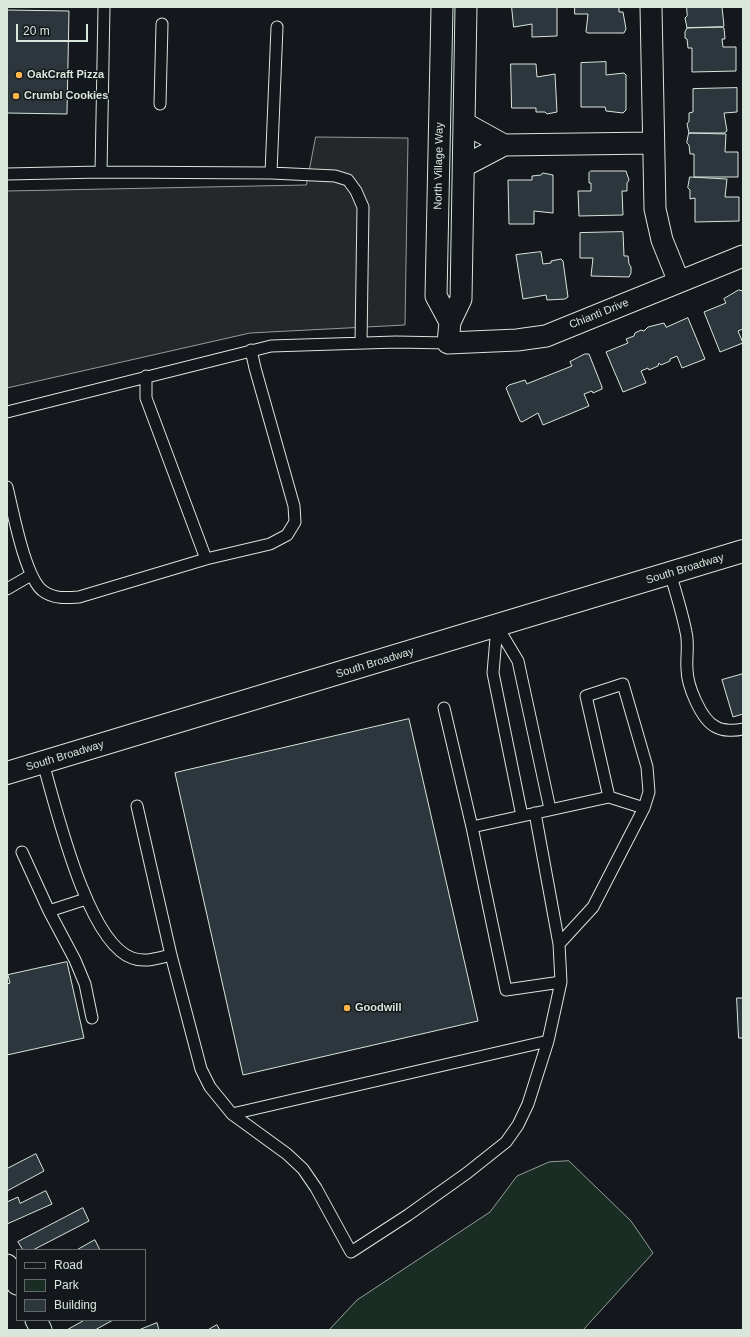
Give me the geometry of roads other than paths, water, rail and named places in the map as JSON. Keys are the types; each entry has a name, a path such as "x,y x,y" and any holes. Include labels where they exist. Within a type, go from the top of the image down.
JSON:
{"main road":[{"name":"South Broadway","path":"7,774 743,552"}],"street":[{"name":"North Village Way","path":"442,7 436,296 450,322"},
{"path":"448,343 450,322 461,299 466,7"},
{"path":"651,7 655,209 662,240 679,282"},
{"path":"464,123 504,145"},
{"path":"464,166 504,145 653,143"},
{"name":"Chianti Drive","path":"448,343 517,340 546,336 743,256"},
{"path":"7,1265 16,1282"},
{"path":"37,1321 42,1330"}],"lane":[{"path":"101,172 104,7"},
{"path":"160,104 162,24"},
{"path":"271,173 277,28"},
{"path":"7,174 101,172 271,173 335,176 348,180 356,191 363,207 360,343"},
{"path":"7,412 111,387 146,376 271,346 291,344 448,343"},
{"path":"7,487 31,575 43,590 59,598 79,597 206,559 270,544 287,535 294,522 294,506 255,368 252,350"},
{"path":"146,376 146,398 206,559"},
{"path":"670,573 687,633 687,669 689,683 699,707 708,722 716,728 727,730 743,729"},
{"path":"7,589 31,575"},
{"path":"497,626 518,661 550,810"},
{"path":"497,626 493,673 522,816"},
{"path":"559,944 593,907 644,808 649,792 647,767 623,684 586,696 609,797"},
{"path":"444,708 472,827 506,990 561,982"},
{"path":"43,763 73,867 86,899 102,928 114,946 133,959 146,960 171,955"},
{"path":"472,827 609,797 644,808"},
{"path":"137,806 171,955 201,1069 210,1087 232,1114 287,1154 303,1169 316,1188 351,1252 408,1215 506,1142 518,1125 528,1104 548,1041 561,982 559,944 535,813"},
{"path":"22,852 49,911 78,966 85,984 92,1018"},
{"path":"49,911 86,899"},
{"path":"232,1114 548,1041"}],"place":[{"name":"OakCraft Pizza","path":"19,75"},
{"name":"Crumbl Cookies","path":"16,96"},
{"name":"Goodwill","path":"347,1008"}]}
